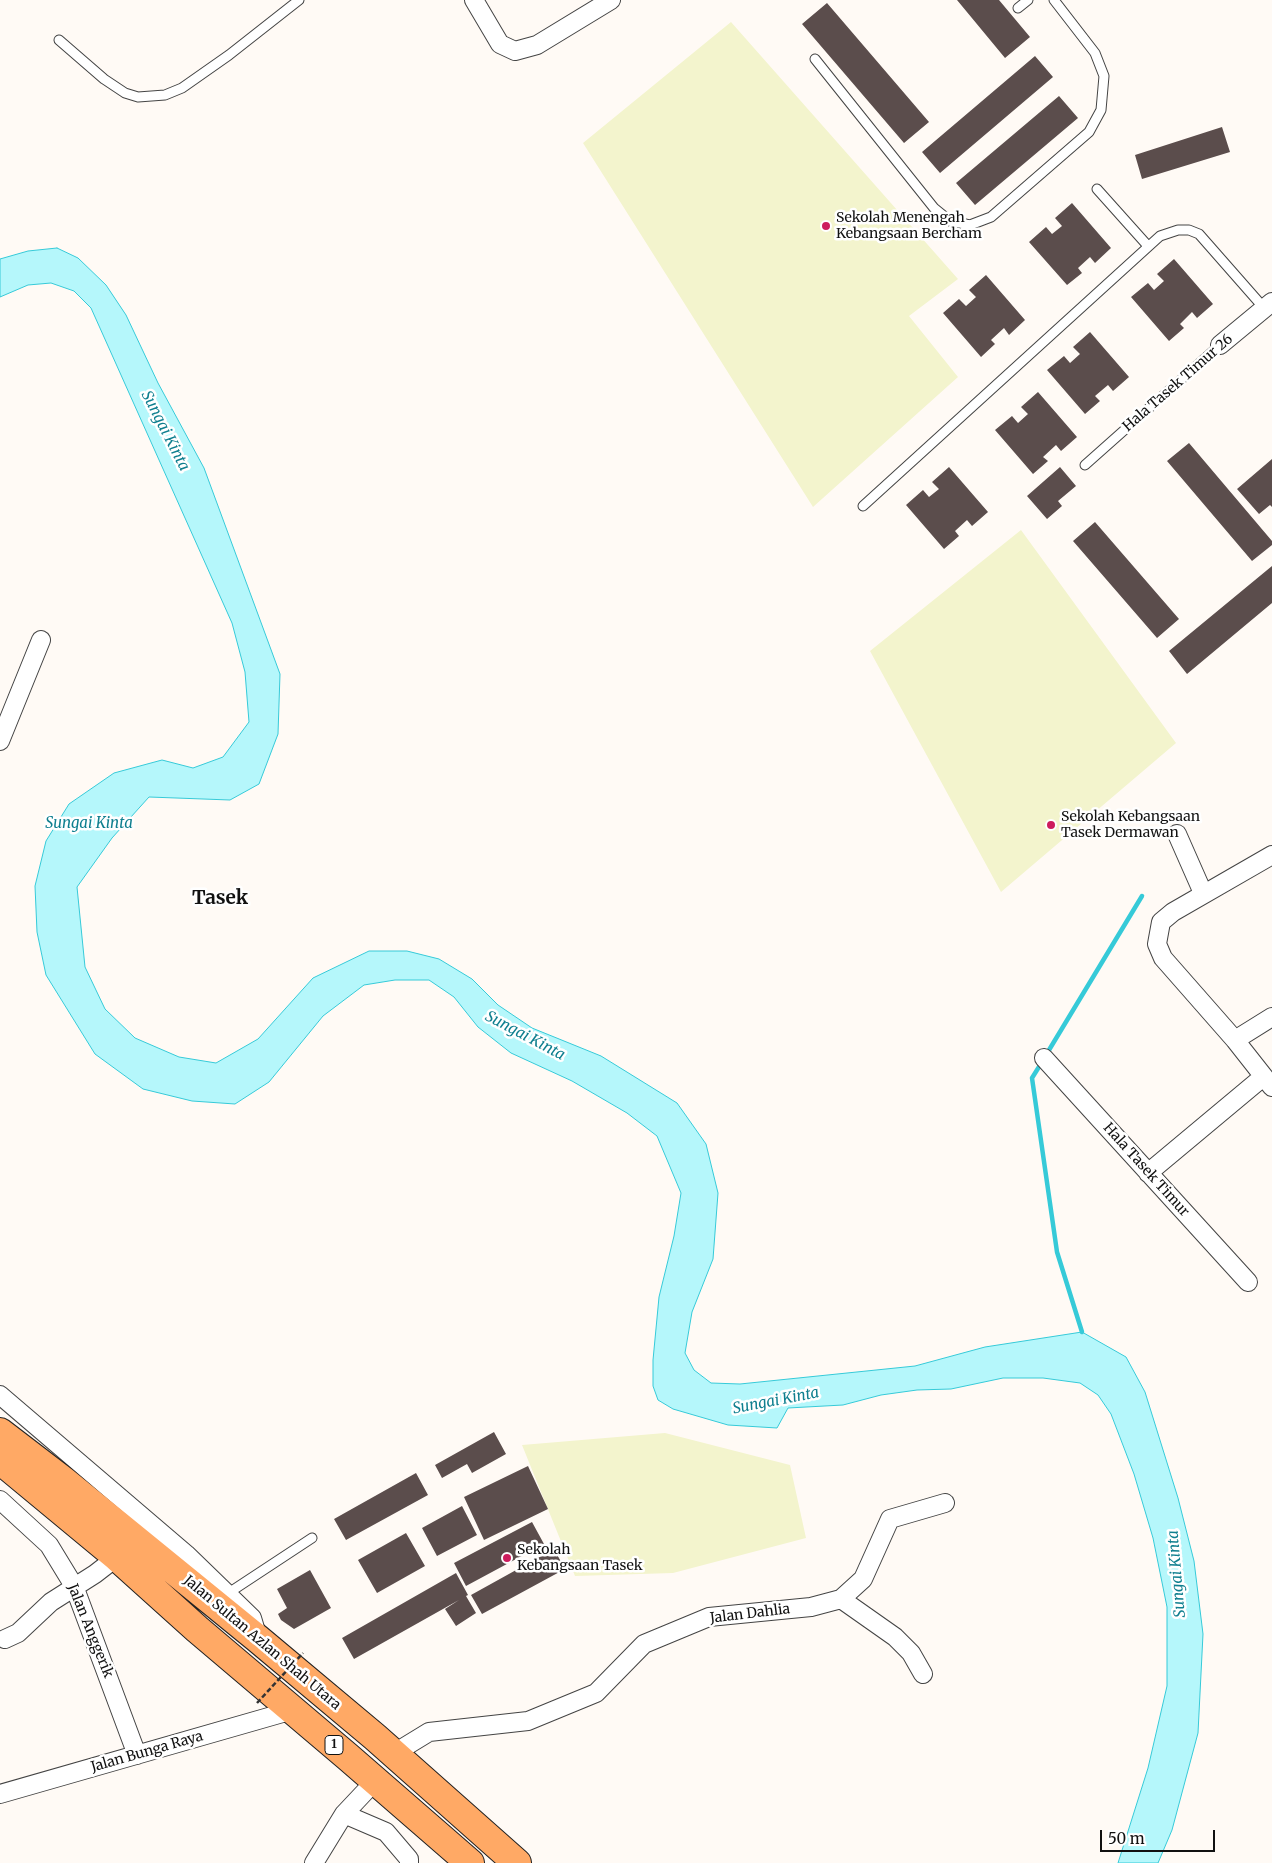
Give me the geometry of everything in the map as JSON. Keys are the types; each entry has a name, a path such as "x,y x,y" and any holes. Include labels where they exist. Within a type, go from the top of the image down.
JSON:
{"main road":[{"name":"Jalan Sultan Azlan Shah Utara","path":"0,1432 258,1639 517,1863"},
{"name":"1","path":"0,1460 116,1557 197,1629 376,1780 470,1863"}],"street":[{"path":"474,0 504,48 516,51 537,45 611,0"},
{"name":"Hala Tasek Timur 26","path":"1220,344 1268,305"},
{"path":"0,741 41,640"},
{"path":"1177,834 1203,893"},
{"path":"1148,1172 1268,1082 1235,1040 1163,958 1157,944 1161,922 1203,893 1272,855"},
{"path":"1235,1040 1272,1017"},
{"name":"Hala Tasek Timur","path":"1044,1058 1248,1282"},
{"path":"0,1395 195,1562 252,1618 258,1639"},
{"name":"Jalan Anggerik","path":"0,1500 49,1545 74,1586 137,1755"},
{"name":"Jalan Dahlia","path":"393,1754 429,1732 528,1721 596,1693 644,1644 709,1617 811,1607 841,1599 863,1579 890,1519 945,1503"},
{"path":"6,1639 18,1633 51,1602 95,1574 116,1557"},
{"path":"158,1558 195,1562"},
{"path":"841,1599 895,1637 911,1653 923,1674"},
{"name":"Jalan Bunga Raya","path":"0,1794 293,1710"},
{"path":"314,1863 344,1814 376,1780"},
{"path":"344,1814 386,1832 409,1859 409,1863"}],"lane":[{"path":"59,40 104,79 125,93 138,97 165,96 182,88 229,55 299,0"},
{"path":"1018,8 1028,0"},
{"path":"815,59 934,208 950,220 970,225 991,217 1089,132 1101,110 1104,76 1095,53 1054,0"},
{"path":"1097,189 1148,246"},
{"path":"863,506 1148,246 1168,232 1189,230 1199,234 1268,305"},
{"name":"Hala Tasek Timur 26","path":"1085,465 1220,344"},
{"path":"227,1594 312,1538"}],"path":[{"path":"257,1703 303,1653"}],"green space":[{"path":"731,22 958,279 909,316 958,377 813,507 583,143"},
{"path":"1021,530 1176,743 1001,892 870,651"},
{"path":"665,1433 790,1465 806,1538 673,1573 575,1576 522,1445"}],"water":[{"name":"Sungai Kinta","path":"57,248 78,258 106,285 126,315 158,383 204,468 280,674 278,734 259,784 230,800 149,797 112,838 77,887 85,967 105,1009 135,1038 179,1057 216,1063 258,1039 313,978 369,951 407,951 439,959 472,979 498,1005 532,1028 601,1056 677,1103 706,1144 718,1193 713,1259 692,1312 685,1353 694,1370 711,1383 740,1384 915,1366 985,1347 1082,1332 1126,1357 1145,1392 1178,1498 1194,1561 1203,1634 1198,1733 1172,1830 1158,1863 1118,1863 1148,1768 1167,1686 1167,1607 1153,1538 1134,1474 1111,1414 1098,1395 1080,1383 1043,1378 1003,1378 951,1389 917,1390 881,1395 843,1405 788,1408 777,1428 728,1425 673,1409 658,1400 653,1386 653,1360 659,1297 674,1236 681,1193 657,1136 627,1113 572,1081 511,1053 478,1027 454,997 429,980 395,980 364,985 323,1016 269,1082 235,1104 192,1101 143,1089 95,1054 46,975 37,932 35,886 46,841 69,804 114,773 162,760 193,768 223,757 249,722 245,672 232,623 91,308 74,291 51,283 28,285 0,297 0,259 28,251"}],"building":[{"path":"957,0 999,0 1030,37 1005,58"},
{"path":"827,3 929,122 904,143 802,24"},
{"path":"1035,56 1053,77 940,173 922,152"},
{"path":"1059,96 1078,118 975,205 956,183"},
{"path":"1222,127 1230,152 1142,179 1135,155"},
{"path":"1072,203 1111,248 1095,263 1090,257 1078,268 1082,273 1067,285 1029,242 1046,227 1052,234 1062,226 1055,218"},
{"path":"1174,259 1213,304 1197,318 1192,312 1180,324 1184,328 1169,341 1131,297 1148,283 1154,290 1164,281 1157,274"},
{"path":"986,275 1025,320 1009,335 1004,328 991,340 995,344 981,357 943,313 959,299 966,306 976,297 969,290"},
{"path":"1090,332 1129,377 1113,391 1108,385 1095,396 1100,401 1085,414 1047,370 1064,356 1070,363 1080,354 1073,347"},
{"path":"1038,392 1077,437 1061,451 1056,445 1043,457 1048,461 1033,474 995,430 1012,416 1018,423 1028,414 1021,407"},
{"path":"1189,443 1272,541 1272,545 1252,561 1167,461"},
{"path":"1272,459 1272,507 1270,505 1259,514 1237,489"},
{"path":"949,467 988,512 972,526 967,520 955,531 959,536 944,549 906,505 923,490 929,497 939,489 932,482"},
{"path":"1060,467 1076,486 1058,501 1062,506 1047,519 1027,496"},
{"path":"1095,522 1179,619 1157,638 1073,541"},
{"path":"1272,566 1272,603 1187,674 1169,651"},
{"path":"494,1432 506,1454 472,1473 467,1464 442,1478 435,1465"},
{"path":"528,1466 548,1509 484,1540 464,1497"},
{"path":"416,1473 428,1495 346,1540 334,1519"},
{"path":"462,1506 477,1535 437,1556 422,1528"},
{"path":"532,1522 544,1544 466,1586 454,1563"},
{"path":"406,1533 425,1566 377,1593 358,1560"},
{"path":"554,1549 565,1569 482,1614 471,1595"},
{"path":"310,1570 331,1608 294,1629 281,1620 278,1614 287,1608 277,1589"},
{"path":"456,1573 476,1613 456,1626 445,1609 459,1600 354,1659 342,1638"}],"waterway":[{"path":"1046,1055 1142,896"},
{"path":"1042,1062 1032,1078 1057,1252 1082,1332"}],"place":[{"name":"Sekolah Menengah Kebangsaan Bercham","path":"826,226"},
{"name":"Sekolah Kebangsaan Tasek Dermawan","path":"1051,825"},
{"name":"Sekolah Kebangsaan Tasek","path":"507,1558"}],"district":[{"name":"Tasek","path":"220,899"}]}
